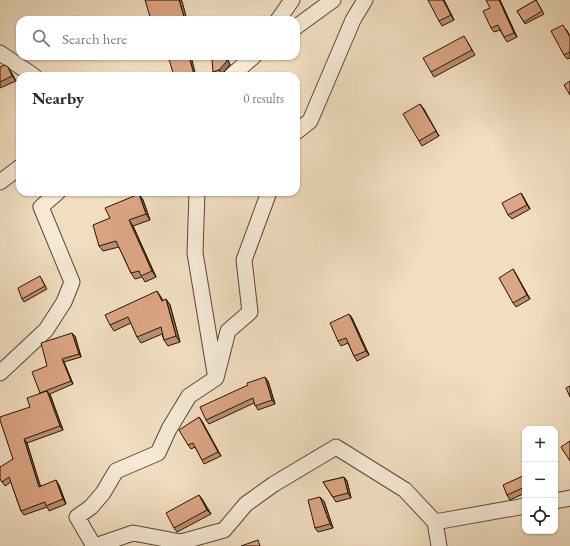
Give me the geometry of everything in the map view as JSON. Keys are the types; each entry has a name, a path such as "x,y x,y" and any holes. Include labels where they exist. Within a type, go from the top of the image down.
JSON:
{"street":[{"path":"281,16 292,0"},
{"path":"300,24 333,0"},
{"path":"300,129 310,121 353,20 365,0"},
{"path":"0,53 28,72"},
{"path":"236,72 250,60"},
{"path":"0,182 16,170"},
{"path":"0,373 46,330 64,302 72,282 41,207 53,196"},
{"path":"197,196 195,253 216,378"},
{"path":"268,196 244,260 250,312 228,331 216,378 188,396 169,429 158,453 116,471 104,493 91,507 76,517 94,546 133,533 181,542 224,530 246,504 274,484 336,447 405,490 435,522 440,546"},
{"path":"558,500 570,498"},
{"path":"435,522 522,507"}],"building":[{"path":"145,0 179,0 184,16 150,16"},
{"path":"428,0 443,0 451,15 439,21"},
{"path":"486,0 499,0 514,33 504,37 498,25 491,28 483,11 490,8"},
{"path":"536,0 542,11 524,22 517,11"},
{"path":"563,25 570,37 570,52 564,55 551,31"},
{"path":"464,36 472,50 431,72 423,58"},
{"path":"169,60 190,60 193,72 173,72"},
{"path":"212,60 227,60 219,70 213,72"},
{"path":"5,65 8,67 12,76 0,82 0,67"},
{"path":"570,81 570,95 564,85"},
{"path":"420,104 436,131 419,141 403,114"},
{"path":"521,193 527,205 508,215 502,203"},
{"path":"134,196 140,196 146,214 129,220 152,271 141,276 139,271 131,273 116,241 99,246 93,225 110,218 105,208"},
{"path":"513,269 527,295 513,303 499,278"},
{"path":"40,276 45,286 22,299 18,288"},
{"path":"157,291 162,301 166,299 176,336 164,340 161,327 137,337 128,317 110,325 105,315"},
{"path":"349,314 366,351 354,356 346,338 338,341 330,323"},
{"path":"72,333 79,354 62,359 71,381 40,393 32,372 47,366 41,343"},
{"path":"265,377 272,400 255,406 253,398 206,420 200,407 248,385 247,383"},
{"path":"570,386 570,397 566,388"},
{"path":"47,391 60,426 24,439 39,487 56,480 63,499 46,506 45,502 21,511 9,477 2,482 0,479 0,467 13,459 0,417 30,407 27,398"},
{"path":"199,417 218,452 202,460 193,443 188,445 179,430"},
{"path":"570,441 570,461 561,447"},
{"path":"522,476 522,488 507,495 503,485"},
{"path":"344,477 348,493 333,497 323,482"},
{"path":"199,495 207,510 174,528 166,513"},
{"path":"320,497 330,524 315,528 308,500"},
{"path":"258,540 260,546 241,546"}]}
